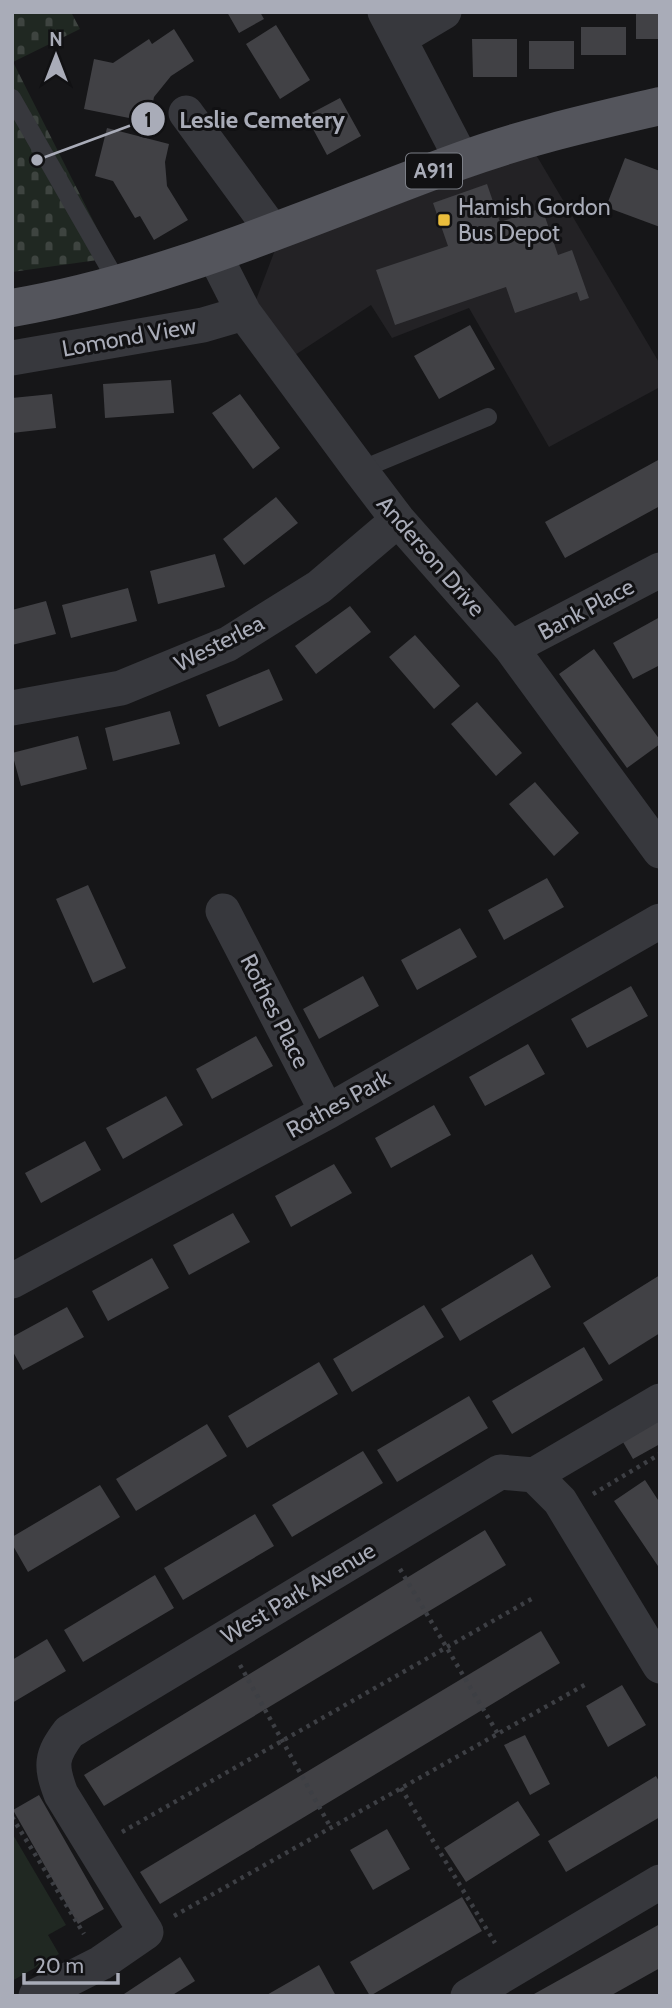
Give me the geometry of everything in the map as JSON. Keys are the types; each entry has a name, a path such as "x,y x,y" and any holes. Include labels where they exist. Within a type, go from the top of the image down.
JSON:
{"main road":[{"name":"A911","path":"12,308 119,285 274,233 462,160 558,130 660,106"}],"street":[{"path":"444,12 392,25 462,160"},
{"path":"186,113 274,233"},
{"name":"Anderson Drive","path":"214,254 244,313 360,470 398,520 511,649 660,851"},
{"name":"Lomond View","path":"12,358 203,325 244,313"},
{"name":"Westerlea","path":"12,708 121,688 228,644 319,587 398,520"},
{"name":"Bank Place","path":"511,649 660,570"},
{"name":"Rothes Place","path":"223,911 327,1112"},
{"name":"Rothes Park","path":"12,1281 327,1112 660,921"},
{"path":"660,1401 534,1475 565,1511 660,1666"},
{"name":"West Park Avenue","path":"146,1932 61,1794 53,1773 55,1751 69,1732 500,1472 534,1475"},
{"path":"468,1996 660,1882"},
{"path":"36,1996 102,1963 146,1932"}],"lane":[{"path":"12,98 119,285"},
{"path":"360,470 488,417"}],"path":[{"path":"565,1511 660,1454"},
{"path":"384,1541 498,1734"},
{"path":"94,1848 535,1597"},
{"path":"224,1637 331,1828"},
{"path":"146,1932 588,1684"},
{"path":"401,1788 511,1970"},
{"path":"12,1816 102,1963"}],"shaded area":[{"path":"535,153 660,364 660,387 549,447 469,308 392,338 371,305 292,357 256,300 275,250"}],"green space":[{"path":"12,12 71,12 80,29 13,62 112,258 12,272"},
{"path":"12,1833 66,1925 48,1935 59,1954 12,1981"}],"building":[{"path":"227,12 260,12 264,19 239,33"},
{"path":"636,12 660,12 660,39 636,39"},
{"path":"276,25 310,80 280,99 246,44"},
{"path":"581,27 626,27 626,55 581,55"},
{"path":"174,29 194,61 171,76 154,97 149,122 84,109 94,59 113,63 149,39 152,44"},
{"path":"472,39 517,39 517,77 473,77"},
{"path":"529,41 574,41 574,69 529,69"},
{"path":"340,98 361,136 327,155 306,116"},
{"path":"107,128 169,144 165,162 167,186 188,220 154,240 140,216 135,218 113,181 95,176"},
{"path":"625,158 660,171 660,227 606,207"},
{"path":"487,184 500,222 542,208 558,255 572,250 589,298 580,301 577,292 515,313 506,287 395,325 376,270 448,246 433,203"},
{"path":"470,325 495,369 439,399 414,356"},
{"path":"171,380 174,413 105,418 103,384"},
{"path":"52,394 56,428 12,433 12,398"},
{"path":"240,394 280,448 253,469 212,413"},
{"path":"660,459 660,506 565,558 545,522"},
{"path":"276,497 298,523 244,565 223,539"},
{"path":"215,554 225,587 158,604 150,571"},
{"path":"128,588 137,621 71,638 62,605"},
{"path":"46,601 56,634 12,645 12,610"},
{"path":"350,606 371,632 316,674 295,646"},
{"path":"660,617 660,665 633,679 613,643"},
{"path":"415,635 460,686 434,709 389,657"},
{"path":"594,649 660,740 660,744 627,768 559,674"},
{"path":"269,669 283,700 219,727 206,695"},
{"path":"477,702 522,753 496,776 451,724"},
{"path":"170,711 180,744 113,761 105,728"},
{"path":"78,736 87,769 21,786 12,753"},
{"path":"535,782 579,833 554,856 509,804"},
{"path":"547,878 564,907 504,940 488,910"},
{"path":"88,885 126,968 93,983 56,899"},
{"path":"460,928 477,957 417,990 401,960"},
{"path":"363,976 379,1006 319,1039 303,1009"},
{"path":"631,986 648,1016 587,1048 571,1019"},
{"path":"256,1036 273,1066 212,1099 196,1069"},
{"path":"528,1044 545,1074 485,1106 469,1077"},
{"path":"166,1096 183,1125 123,1159 106,1128"},
{"path":"434,1105 451,1135 391,1168 375,1138"},
{"path":"85,1141 101,1170 41,1203 25,1173"},
{"path":"334,1164 352,1193 291,1227 275,1196"},
{"path":"233,1213 250,1242 189,1275 173,1245"},
{"path":"532,1254 551,1287 460,1341 441,1309"},
{"path":"152,1258 169,1288 108,1321 92,1291"},
{"path":"660,1275 660,1333 609,1365 583,1323"},
{"path":"424,1305 444,1337 352,1392 333,1359"},
{"path":"67,1307 84,1337 23,1370 12,1350 12,1337"},
{"path":"584,1347 603,1380 512,1434 492,1401"},
{"path":"319,1362 338,1394 247,1448 228,1416"},
{"path":"469,1396 488,1428 397,1482 377,1450"},
{"path":"660,1416 660,1444 633,1459 620,1437"},
{"path":"207,1424 227,1456 136,1511 116,1479"},
{"path":"363,1451 383,1483 292,1537 272,1505"},
{"path":"645,1480 660,1503 660,1569 614,1501"},
{"path":"100,1485 120,1517 28,1572 12,1544 12,1537"},
{"path":"255,1514 274,1546 183,1600 164,1568"},
{"path":"485,1530 506,1565 104,1806 84,1775"},
{"path":"155,1575 174,1608 83,1662 64,1630"},
{"path":"541,1631 560,1663 160,1904 140,1872"},
{"path":"47,1639 66,1671 12,1703 12,1660"},
{"path":"622,1685 646,1725 608,1747 586,1706"},
{"path":"525,1735 550,1784 530,1795 504,1745"},
{"path":"656,1776 660,1783 660,1817 566,1872 548,1841"},
{"path":"39,1795 104,1909 78,1924 13,1810"},
{"path":"518,1801 540,1835 466,1882 444,1848"},
{"path":"387,1829 410,1869 373,1890 350,1850"},
{"path":"462,1897 482,1931 370,1996 350,1962"},
{"path":"660,1924 660,1968 610,1996 534,1994"},
{"path":"180,1957 195,1981 171,1996 121,1996"},
{"path":"319,1965 336,1996 265,1996"}],"place":[{"name":"Leslie Cemetery","path":"37,160"},
{"name":"Hamish Gordon Bus Depot","path":"444,220"}]}
